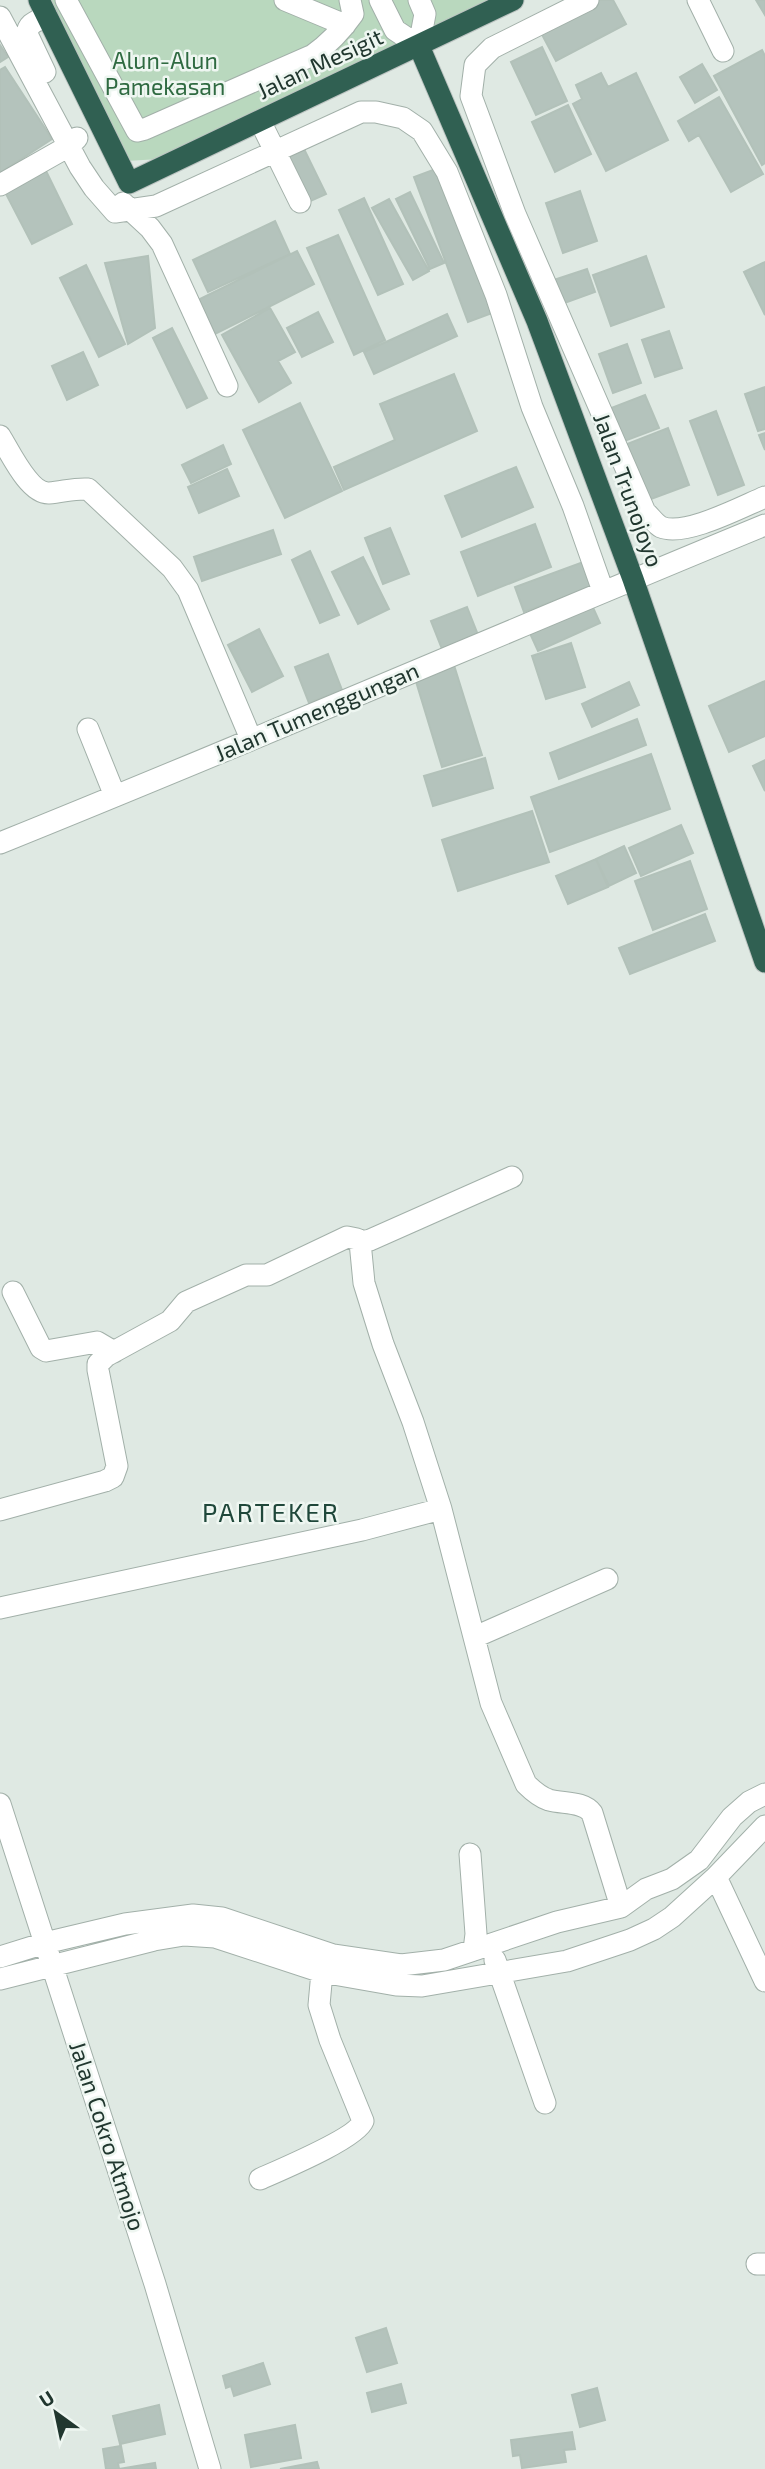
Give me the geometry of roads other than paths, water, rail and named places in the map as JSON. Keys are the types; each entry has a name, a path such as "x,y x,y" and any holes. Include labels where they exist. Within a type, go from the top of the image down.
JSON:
{"highway":[{"name":"Jalan Mesigit","path":"129,183 513,0"},
{"path":"43,8 129,183"},
{"name":"Jalan Trunojoyo","path":"419,46 537,321 634,579 765,962"}],"street":[{"path":"66,0 136,131 145,130 313,55 333,40 353,14 350,0"},
{"path":"285,0 345,25"},
{"path":"380,0 395,30 419,46 425,5"},
{"path":"589,0 492,48 475,65 471,96 515,214 645,512 659,526 675,530 702,523 765,497"},
{"path":"698,0 723,51"},
{"path":"43,8 28,28 27,34 94,188 115,212 156,206 361,112 376,112 403,118 422,131 447,172 492,283 531,407 573,506 603,591"},
{"path":"0,17 73,142 107,192 130,208 162,244 227,386"},
{"path":"260,121 300,202"},
{"path":"0,185 73,142"},
{"path":"107,192 129,183 130,208"},
{"path":"0,436 32,488 47,494 76,488 88,489 172,568 188,590 251,739"},
{"name":"Jalan Tumenggungan","path":"0,843 765,525"},
{"path":"88,729 115,796"},
{"path":"0,1510 113,1477 117,1466 98,1364 106,1356 170,1321 186,1302 246,1275 267,1275 347,1237 353,1237 360,1242 370,1240 512,1177"},
{"path":"360,1242 364,1283 441,1509 491,1703 526,1784 536,1794 549,1800 588,1808 592,1813 621,1906"},
{"path":"13,1292 41,1348 46,1350 97,1342 114,1352"},
{"path":"0,1608 362,1530 441,1509"},
{"path":"475,1637 607,1580"},
{"path":"0,1979 48,1953 125,1924 193,1915 222,1918 333,1955 352,1967 396,1985 422,1986 491,1956 557,1922 621,1906 646,1889 672,1879 699,1860 732,1817 749,1802 765,1794"},
{"name":"Jalan Cokro Atmojo","path":"0,1804 155,2284 210,2469"},
{"path":"0,1957 184,1935 215,1937 322,1972 352,1967 491,1956 567,1961 630,1940 672,1917 716,1877 765,1826"},
{"path":"470,1854 477,1934 491,1956 544,2103"},
{"path":"716,1877 765,1981"},
{"path":"260,2179 342,2140 361,2127 363,2121 330,2040 319,2005 322,1972"}],"district":[{"name":"PARTEKER","path":"271,1513"}],"park label":[{"name":"Alun-Alun Pamekasan","path":"165,74"}]}
